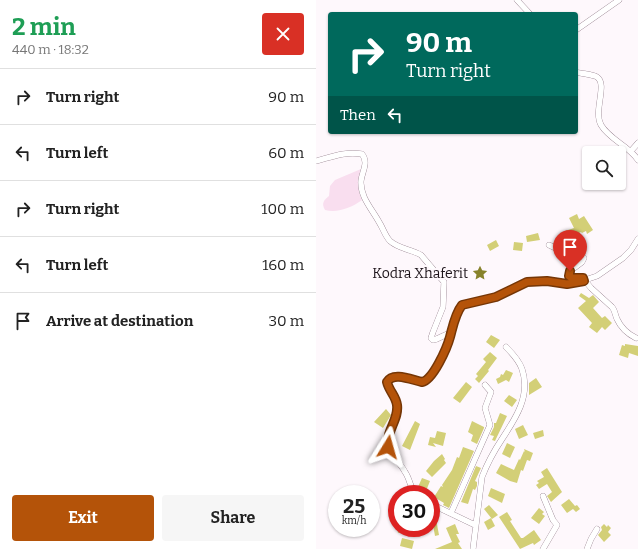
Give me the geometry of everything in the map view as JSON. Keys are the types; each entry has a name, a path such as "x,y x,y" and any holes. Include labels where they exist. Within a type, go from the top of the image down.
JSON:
{"street":[{"path":"517,0 528,12"},
{"path":"578,29 619,0"},
{"path":"578,72 596,77 601,81 598,113 601,125 606,131 631,151 638,160"},
{"path":"631,151 638,143"},
{"path":"316,161 343,154 362,154 365,162 361,180 363,195 389,240 401,248 417,252 421,255 444,282 443,307 432,338 433,340 451,333"},
{"path":"410,485 406,473 388,447 387,438 397,406 395,397 387,382 390,378 397,377 416,381 426,381 433,373 447,344 458,312 462,305 496,297 527,282 547,281 567,284 584,281 597,276 615,265 631,250 638,239"},
{"path":"549,245 568,254 584,258 582,262 570,271 569,276 572,278 583,278 584,281 612,307 617,319 625,331 636,338"},
{"path":"473,549 482,477 502,439 509,430 520,410 523,400 524,380 522,368 516,358 506,347"},
{"path":"452,513 490,425 484,408 491,392 485,385"},
{"path":"543,496 553,520 557,525 543,549"},
{"path":"440,508 475,524"},
{"path":"587,549 597,529"}],"shaded area":[{"path":"361,169 358,184 362,200 344,209 335,211 325,210 323,205 324,202 329,196 330,186 335,180"}],"building":[{"path":"577,214 579,219 584,216 593,230 587,234 586,231 568,237 565,231 574,228 569,218"},
{"path":"538,233 540,240 527,242 526,236"},
{"path":"496,240 499,246 490,251 487,245"},
{"path":"514,242 523,243 522,251 513,250"},
{"path":"581,293 589,298 593,295 599,302 593,308 602,318 605,316 612,323 605,330 602,327 597,333 589,327 592,323 578,308 586,301 579,296"},
{"path":"491,335 500,340 494,348 486,342"},
{"path":"625,344 638,346 638,356 629,353 628,358 619,355 622,345 625,346"},
{"path":"490,352 497,358 479,383 475,379 478,376 476,374 486,362 483,359"},
{"path":"506,370 513,373 509,382 506,380 498,384 496,379 500,377 501,374 503,375"},
{"path":"536,378 542,387 529,395 529,383"},
{"path":"466,382 472,387 460,403 453,398"},
{"path":"509,395 517,400 512,407 504,401"},
{"path":"386,409 391,415 383,428 374,422"},
{"path":"500,413 507,416 495,441 492,440 494,436 490,435 494,427 494,423 496,423"},
{"path":"415,421 420,424 410,450 402,446"},
{"path":"472,421 484,427 477,444 471,441 473,435 468,432"},
{"path":"523,425 528,435 519,439 515,429"},
{"path":"543,430 544,436 535,439 533,433"},
{"path":"437,431 446,433 443,446 433,443 436,447 428,445 430,437 435,438"},
{"path":"507,443 515,447 510,458 502,454"},
{"path":"463,447 474,451 449,508 443,505 444,503 440,501 440,488 441,486 443,487 442,485 452,470 457,457 459,458"},
{"path":"524,449 533,453 530,461 527,460 523,471 521,470 517,483 510,481 496,473 501,464 514,470 519,459 520,460 524,451 525,452"},
{"path":"442,454 446,463 432,477 426,471"},
{"path":"476,466 481,468 475,481 477,482 477,486 475,490 473,489 468,504 461,502"},
{"path":"547,468 562,492 551,502 547,496 552,492 547,484 539,489 536,485 539,483 537,481 544,477 541,472"},
{"path":"422,478 430,481 428,485 419,485"},
{"path":"491,488 505,494 502,503 488,496"},
{"path":"569,499 580,509 576,512 573,509 567,513 561,505"},
{"path":"489,505 498,515 492,519 484,509"},
{"path":"539,508 544,512 542,514 545,516 539,524 531,518"},
{"path":"507,512 512,520 510,521 521,538 534,530 541,540 534,545 533,543 520,549 499,517"},
{"path":"491,518 495,526 488,530 484,522"},
{"path":"455,524 459,534 456,534 460,542 458,543 462,549 435,549 452,542 446,528"},
{"path":"604,524 611,528 608,532 611,535 604,542 598,535"},
{"path":"402,538 414,541 412,549 400,546"}],"place":[{"name":"Kodra Xhaferit","path":"480,273"}],"route":[{"path":"388,447 387,438 397,410 395,397 388,386 388,380 390,378 402,377 422,382 426,381 430,377 450,338 458,312 462,305 469,302 496,297 527,282 547,281 573,284 584,281 583,278 572,278 569,276 570,271"}]}
